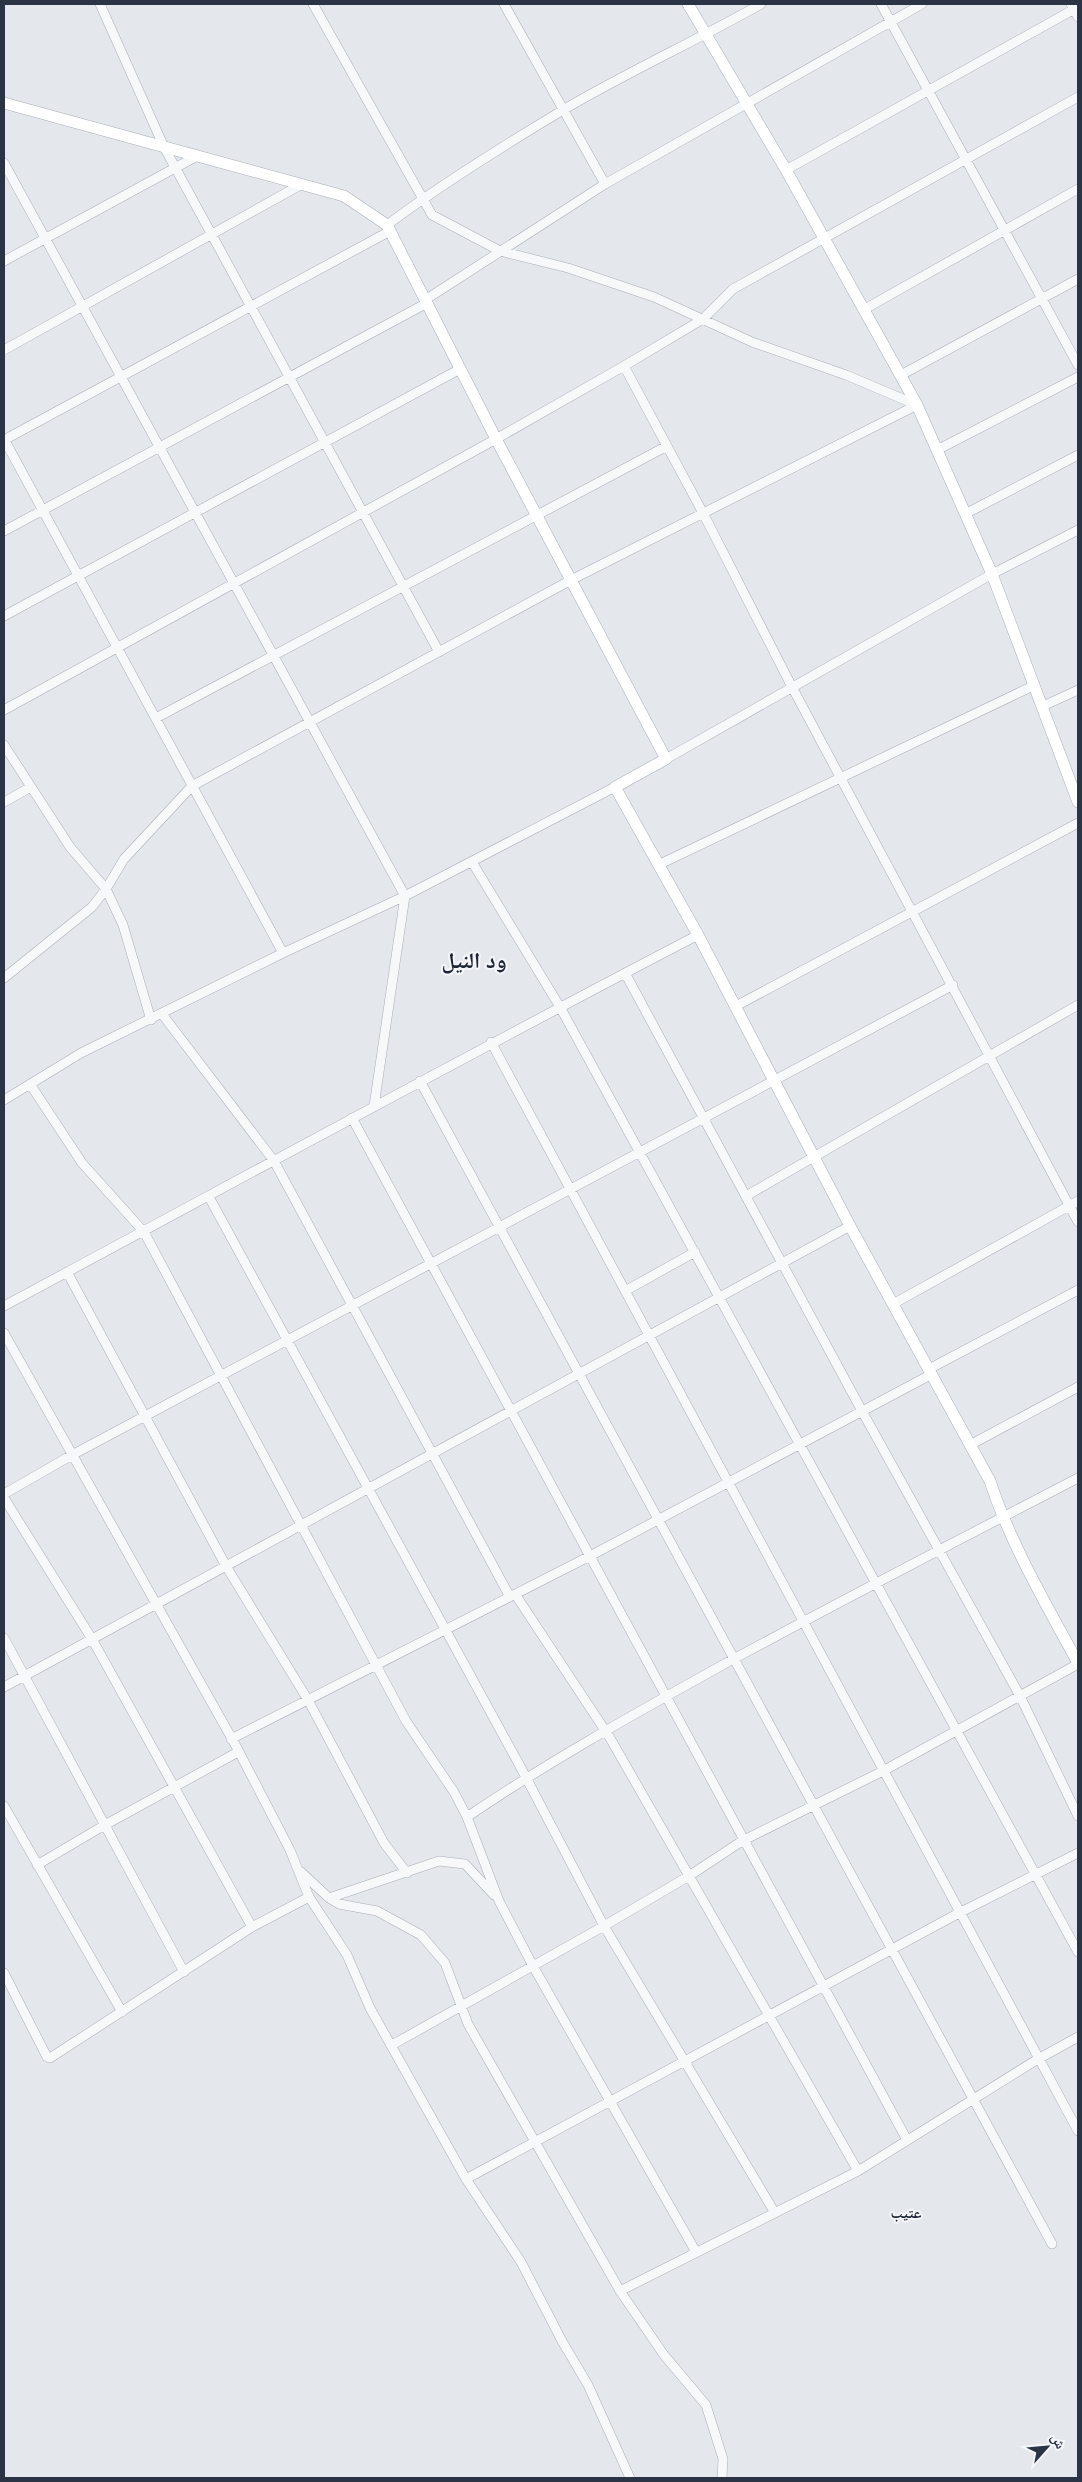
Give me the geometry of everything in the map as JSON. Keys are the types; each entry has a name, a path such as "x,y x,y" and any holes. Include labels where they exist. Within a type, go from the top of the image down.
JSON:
{"street":[{"path":"100,4 164,147 439,652"},
{"path":"313,4 432,215 500,251 568,268 637,291 752,342 846,375 917,405"},
{"path":"504,4 605,184"},
{"path":"688,4 705,36 786,170 917,405 992,574 1043,706 1074,773 1078,802"},
{"path":"283,953 4,439 251,306 389,228 423,198 564,110 705,36 761,4"},
{"path":"881,4 1078,365"},
{"path":"4,531 426,302 500,251 605,184 922,4"},
{"path":"786,170 1075,9"},
{"path":"4,710 496,440 703,319 733,290 1078,98"},
{"path":"4,103 344,196 389,228 496,440 666,759"},
{"path":"4,261 197,156"},
{"path":"4,165 405,896 374,1106"},
{"path":"4,350 302,184"},
{"path":"864,310 1078,189"},
{"path":"901,375 1078,279"},
{"path":"624,366 703,513 841,779 990,1055 1074,1203 1078,1222"},
{"path":"4,616 460,369"},
{"path":"937,450 1078,377"},
{"path":"4,978 92,907 106,890 124,859 192,786 571,580 917,405"},
{"path":"156,718 667,446"},
{"path":"965,514 1078,455"},
{"path":"4,1100 81,1053 283,953 405,896 615,787 992,574 1078,530"},
{"path":"658,865 1035,686"},
{"path":"1043,706 1078,690"},
{"path":"4,745 70,847 106,890 123,925 151,1020"},
{"path":"4,802 31,787"},
{"path":"392,2045 604,1926 689,1876 744,1840 883,1771 1078,1664 1002,1518 990,1481 850,1226 698,935 615,787"},
{"path":"736,1006 1078,823"},
{"path":"472,862 560,1007 1037,1874 1078,1952"},
{"path":"4,1306 209,1197 491,1042 698,935"},
{"path":"625,973 862,1412 1020,1696 1078,1816"},
{"path":"4,1494 144,1416 774,1078 953,985"},
{"path":"746,1196 1078,1005"},
{"path":"162,1014 274,1161 512,1595 606,1731 858,2171"},
{"path":"491,1042 959,1913 1078,2130"},
{"path":"420,1081 1052,2244"},
{"path":"30,1084 82,1163 144,1232 378,1664 406,1721 454,1792 467,1818 499,1901 534,1966 696,2252"},
{"path":"352,1118 907,2140"},
{"path":"209,1197 526,1777 604,1926 684,2063 775,2212"},
{"path":"893,1304 1074,1203"},
{"path":"4,1688 850,1226"},
{"path":"625,1291 694,1252"},
{"path":"68,1272 226,1566 308,1700 384,1843 407,1873"},
{"path":"231,1739 659,1520 862,1412 1078,1290"},
{"path":"4,1333 231,1739 290,1850 309,1897 347,1955 370,2008 466,2179 521,2262 562,2341 588,2384 630,2478"},
{"path":"970,1445 1078,1387"},
{"path":"467,1818 526,1777 666,1696 802,1621 1078,1478"},
{"path":"4,1498 92,1639 252,1927"},
{"path":"4,1638 103,1826 184,1972"},
{"path":"37,1865 103,1826 238,1752"},
{"path":"4,1806 122,2012"},
{"path":"466,2179 959,1913 1078,1853"},
{"path":"329,1898 439,1861 465,1864 477,1874 499,1901"},
{"path":"298,1868 329,1898 339,1904 377,1910 421,1935 445,1963 468,2024 620,2291 664,2355 706,2405 723,2459 722,2478"},
{"path":"4,1973 47,2057 50,2058 252,1927 309,1897"},
{"path":"620,2291 858,2171 1038,2059 1078,2037"}],"district":[{"name":"ود النيل","path":"474,960"},
{"name":"عتيب","path":"906,2213"}]}
